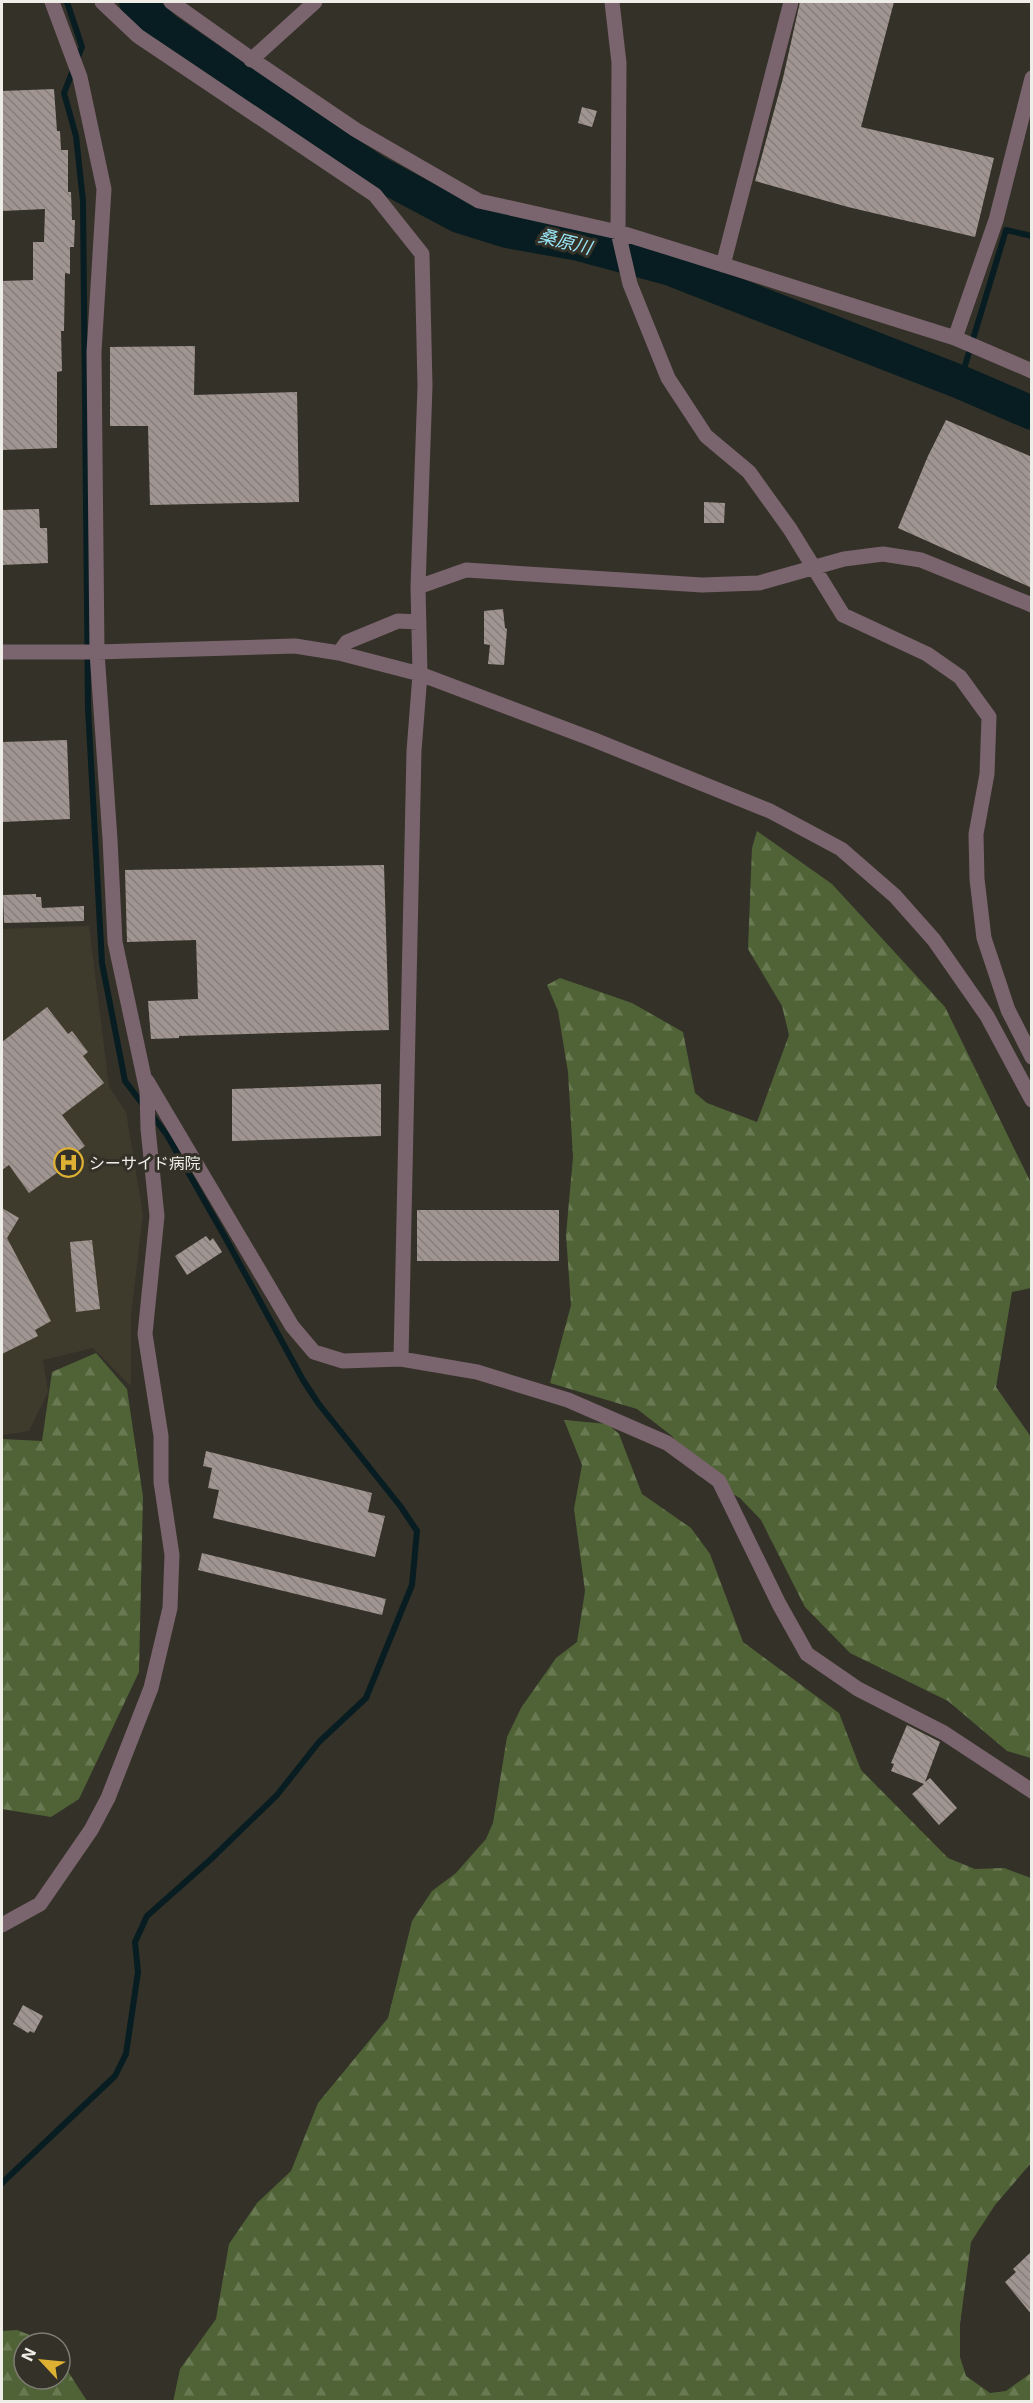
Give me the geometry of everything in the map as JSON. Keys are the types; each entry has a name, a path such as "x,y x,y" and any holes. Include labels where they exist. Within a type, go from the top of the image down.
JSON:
{"street":[{"path":"2,1925 40,1904 96,1819 123,1760 150,1688 170,1608 172,1555 161,1482 161,1436 145,1335 157,1216 148,1129 147,1091 115,942 111,839 97,652 94,352 104,189 80,77 52,2"},
{"path":"102,2 138,36 375,195 422,254 425,386 418,587 420,674 414,751 401,1359"},
{"path":"171,2 251,60 356,130 478,201 618,232 955,338 1032,371"},
{"path":"251,60 315,2"},
{"path":"612,2 619,63 618,232 630,284 668,378 706,436 749,472 790,529 843,615 927,654 960,677 989,717 987,774 976,834 977,879 984,938 1008,1010 1032,1057"},
{"path":"723,265 791,2"},
{"path":"955,338 996,219 1032,78"},
{"path":"418,587 466,570 702,585 759,583 844,560 883,554 921,560 1032,605"},
{"path":"339,653 347,642 398,621 419,622"},
{"path":"2,652 97,652 295,646 339,653 420,674 592,739 770,812 841,849 895,896 934,940 987,1016 1032,1100"},
{"path":"143,1074 292,1326 314,1352 343,1361 401,1359 477,1372 568,1400 667,1443 719,1481 779,1604 807,1654 858,1689 944,1733 1032,1791"}],"shaded area":[{"name":"シーサイド病院","path":"89,926 109,1087 126,1112 143,1214 131,1315 131,1386 93,1348 43,1360 48,1392 29,1431 2,1435 2,929"}],"green space":[{"path":"757,831 832,884 945,1007 1031,1183 1031,1288 1012,1292 996,1387 1031,1437 1031,1758 1007,1751 948,1701 850,1653 805,1607 761,1520 740,1498 696,1474 672,1436 637,1409 550,1383 571,1305 566,1235 573,1157 568,1072 558,1011 547,985 560,978 632,1003 683,1032 695,1093 707,1103 757,1122 789,1035 782,1006 748,949 752,848"},
{"path":"96,1353 127,1389 143,1497 139,1672 79,1799 51,1817 2,1809 2,1439 42,1441 52,1372"},
{"path":"564,1420 608,1424 619,1434 642,1494 691,1528 710,1554 743,1642 839,1713 861,1770 948,1858 975,1869 1004,1868 1031,1878 1031,2163 995,2205 971,2242 960,2324 960,2357 966,2376 990,2393 1006,2391 1031,2373 1031,2401 173,2402 180,2369 216,2319 229,2244 257,2203 291,2171 318,2103 388,2018 412,1921 432,1891 456,1873 486,1839 493,1823 507,1737 521,1708 556,1658 577,1642 585,1591 574,1509 582,1465"},
{"path":"17,2330 20,2331 12,2331 12,2391 72,2391 72,2378 87,2401 2,2401 2,2331"}],"building":[{"path":"800,2 894,2 861,127 994,158 975,237 848,207 755,181 783,78"},
{"path":"54,89 57,131 60,131 61,150 68,150 68,192 71,192 72,220 75,220 74,247 70,247 70,274 65,273 64,331 61,331 62,371 57,372 57,448 2,450 2,281 33,280 33,242 44,242 45,209 2,211 2,91"},
{"path":"582,107 597,111 592,127 578,123"},
{"path":"195,346 194,395 297,392 299,502 150,505 148,426 110,426 110,347"},
{"path":"946,420 1032,457 1032,588 898,528 928,456"},
{"path":"704,502 725,503 724,523 704,523"},
{"path":"39,509 40,528 47,528 48,563 2,565 2,510"},
{"path":"503,609 507,629 504,665 488,664 490,645 484,644 484,611"},
{"path":"67,740 70,819 2,822 2,742"},
{"path":"384,865 389,1030 179,1036 179,1038 151,1039 148,1001 198,999 196,940 127,942 125,870"},
{"path":"36,894 36,897 41,897 42,908 84,906 84,921 4,923 3,895"},
{"path":"47,1007 68,1034 72,1031 88,1052 83,1056 104,1083 62,1115 85,1146 62,1163 65,1167 29,1193 9,1165 2,1170 2,1042"},
{"path":"381,1084 381,1136 232,1141 232,1089"},
{"path":"2,1208 19,1218 7,1238 51,1321 35,1330 38,1336 2,1354"},
{"path":"417,1210 559,1210 559,1261 417,1261"},
{"path":"206,1236 210,1241 213,1238 222,1252 187,1275 175,1256"},
{"path":"92,1240 100,1309 76,1312 70,1242"},
{"path":"206,1451 372,1493 368,1512 385,1516 375,1557 213,1518 219,1490 208,1488 212,1468 203,1466"},
{"path":"202,1553 386,1599 382,1615 198,1570"},
{"path":"907,1725 940,1742 925,1782 930,1778 957,1808 939,1825 912,1794 924,1784 891,1771 894,1764 891,1763"},
{"path":"23,2005 43,2016 34,2033 30,2031 28,2033 13,2024"},
{"path":"1032,2251 1032,2315 1005,2282 1016,2272 1013,2269"}],"waterway":[{"path":"67,2 82,47 64,93 76,136 83,201 88,708 102,963 125,1081 144,1106"},
{"name":"桑原川","path":"136,2 166,30 305,125 376,172 459,216 507,231 579,244 668,268 960,382 1032,413"},
{"path":"960,382 1006,230 1032,236"},
{"path":"2,2183 115,2076 126,2054 138,1972 135,1942 147,1916 210,1860 277,1795 319,1742 366,1698 412,1585 417,1531 401,1507 318,1403 303,1380 167,1135 151,1114"}],"place":[{"name":"シーサイド病院","path":"68,1163"}]}
